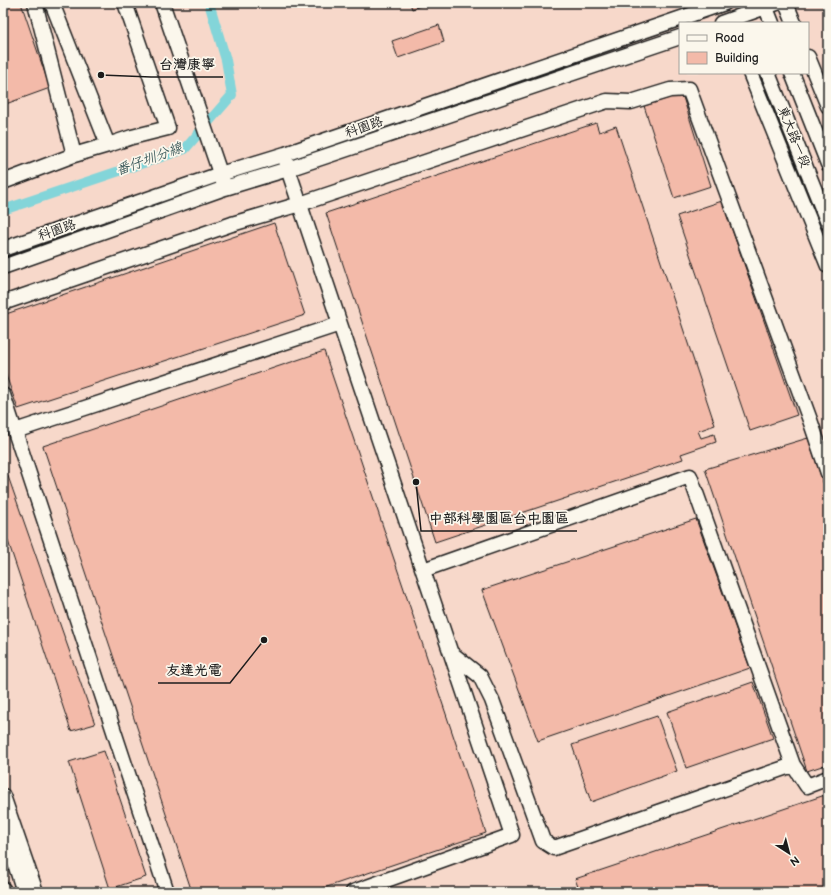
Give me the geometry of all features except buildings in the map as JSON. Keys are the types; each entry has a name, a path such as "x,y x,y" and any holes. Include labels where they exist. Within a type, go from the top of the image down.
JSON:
{"street":[{"path":"35,3 74,155"},
{"path":"52,3 108,146"},
{"path":"3,182 74,155 108,146 132,137 168,128 125,3"},
{"path":"162,3 225,188"},
{"path":"723,3 727,22 769,4 772,22"},
{"name":"科園路","path":"3,249 220,174 285,154 723,3"},
{"path":"786,3 794,22"},
{"name":"科園路","path":"3,267 225,188 288,169 679,37"},
{"path":"809,59 828,106"},
{"path":"750,74 828,266"},
{"name":"東大路一段","path":"768,74 828,222"},
{"name":"東大路一段","path":"792,74 828,164"},
{"path":"3,303 232,224 300,204 607,101 631,102 670,90 689,89 828,473"},
{"path":"285,154 288,169 512,835 353,892"},
{"path":"15,431 340,324"},
{"path":"3,395 168,892"},
{"path":"423,570 690,476 793,765 807,786 828,778"},
{"path":"451,653 480,676 492,700 543,841 554,848 793,765"},
{"path":"3,796 36,892"},
{"path":"3,826 24,892"}],"shaded area":[{"path":"3,3 828,3 828,892 3,892"}],"waterway":[{"name":"番仔圳分線","path":"3,210 185,149 232,95 226,60 209,3"}],"place":[{"name":"台灣康寧","path":"101,75"},
{"name":"中部科學園區台中園區","path":"416,482"},
{"name":"友達光電","path":"264,640"}]}
